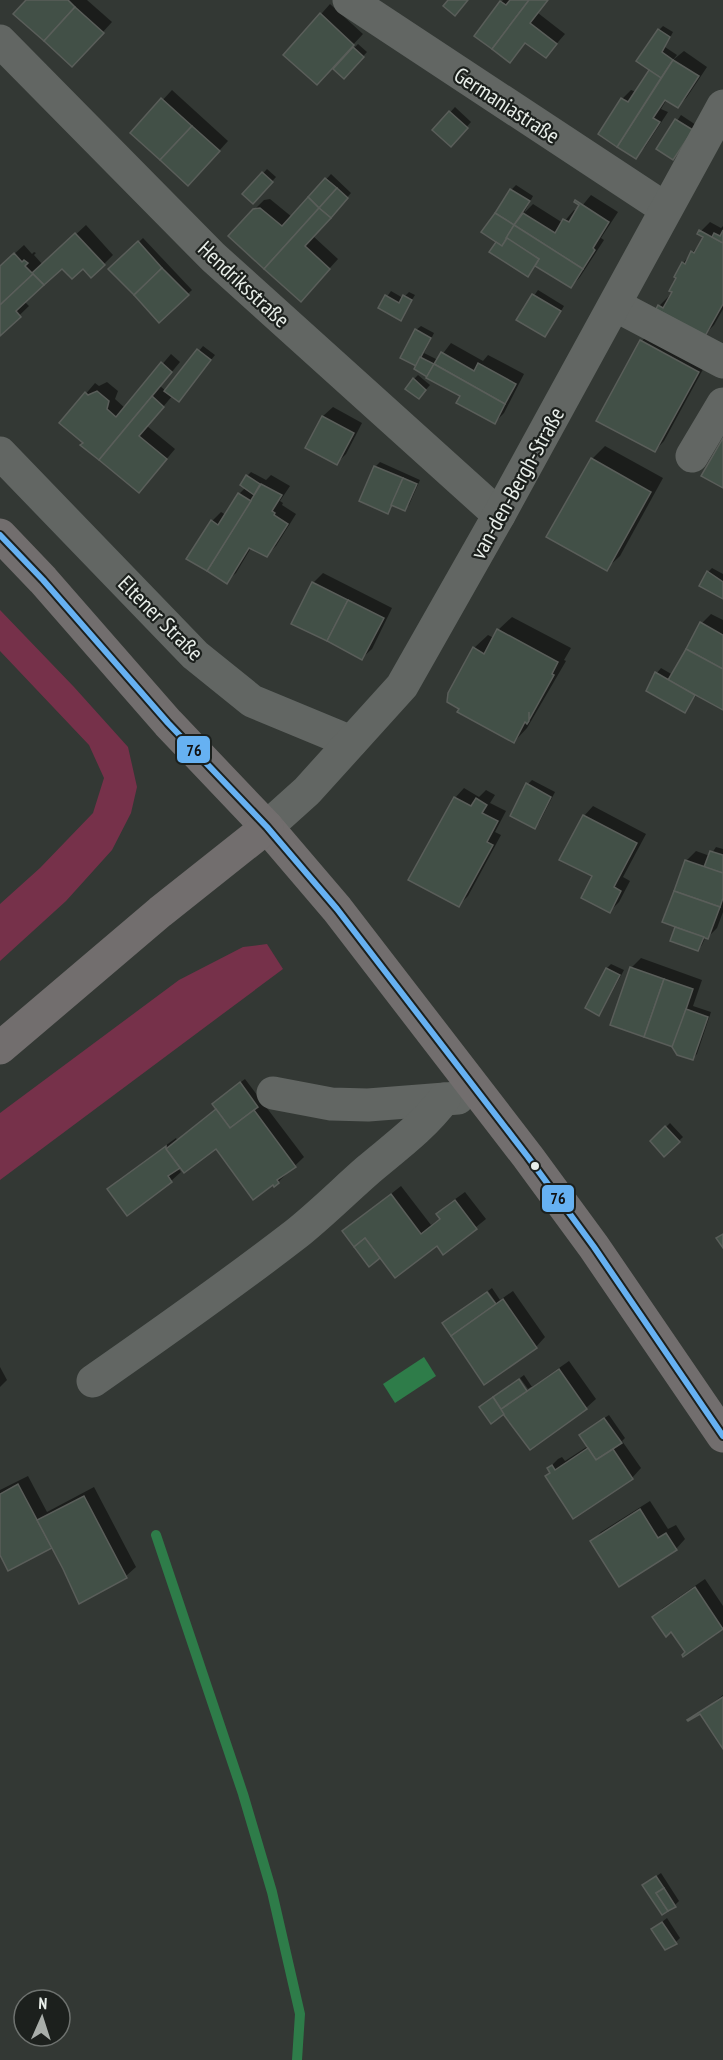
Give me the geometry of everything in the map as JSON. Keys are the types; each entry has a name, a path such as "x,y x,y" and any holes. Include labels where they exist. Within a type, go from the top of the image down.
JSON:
{"main road":[{"path":"0,535 44,580 192,750 267,827 337,909 594,1247 723,1436"},
{"path":"0,1048 160,912 267,827"}],"street":[{"name":"Germaniastraße","path":"349,0 666,209"},
{"name":"Hendriksstraße","path":"0,40 213,257 499,515"},
{"name":"van-den-Bergh-Straße","path":"267,827 306,791 402,686 499,515 723,106"},
{"path":"615,305 723,363"},
{"path":"692,456 723,404"},
{"name":"Eltener Straße","path":"0,453 203,662 252,701 351,742"},
{"path":"273,1093 331,1104 358,1105 481,1096"},
{"path":"93,1381 190,1314 298,1232 423,1125 444,1099"}],"shaded area":[{"path":"0,610 128,747 137,787 131,813 112,850 66,901 0,961 0,904 40,868 93,813 104,778 89,745 0,651"},
{"path":"267,944 283,969 0,1180 0,1113 179,980 243,947"},
{"path":"424,1357 436,1376 395,1403 383,1384"}],"building":[{"path":"26,0 68,0 75,7 44,41 13,14"},
{"path":"448,0 468,0 455,16 443,6"},
{"path":"510,0 529,0 492,49 474,36 500,1 506,5"},
{"path":"529,0 548,0 530,23 557,44 546,58 525,43 510,63 492,49"},
{"path":"75,7 104,33 72,67 44,41"},
{"path":"320,13 354,45 317,85 283,55"},
{"path":"658,29 670,37 662,52 673,60 661,78 636,61"},
{"path":"353,47 364,57 344,79 333,69"},
{"path":"673,60 699,76 678,108 665,100 653,118 660,122 636,159 617,147"},
{"path":"649,70 661,78 617,147 598,134 621,98 628,102"},
{"path":"161,98 192,126 160,160 130,133"},
{"path":"449,111 468,128 451,147 432,130"},
{"path":"675,119 693,130 673,160 656,149"},
{"path":"192,126 220,151 188,186 160,160"},
{"path":"262,172 273,182 253,204 242,194"},
{"path":"325,178 337,188 319,208 308,197"},
{"path":"337,188 348,198 331,218 319,208"},
{"path":"510,189 530,201 514,225 495,213"},
{"path":"308,197 319,208 264,269 228,236 253,209 260,208 282,226"},
{"path":"575,200 609,222 583,269 514,225 523,213 555,233 563,219 569,222 579,205 574,202"},
{"path":"319,208 331,218 305,246 330,269 301,302 264,269"},
{"path":"495,213 514,225 502,246 481,232"},
{"path":"514,225 583,269 571,288 535,266 539,259 506,238"},
{"path":"699,230 723,243 723,304 705,336 656,309 658,305 663,308 672,292 669,291 682,262 685,264 691,251 694,253 703,237 697,234"},
{"path":"723,230 723,243 712,237 714,233 720,236"},
{"path":"75,233 105,265 91,278 83,269 72,279 62,269 44,285 32,273"},
{"path":"507,238 539,259 528,277 489,252 496,242 502,246"},
{"path":"138,241 162,268 134,295 108,269"},
{"path":"14,253 22,262 24,260 28,263 25,266 33,274 0,305 0,266"},
{"path":"162,268 189,295 159,323 134,295"},
{"path":"33,274 44,285 16,311 21,317 0,336 0,305"},
{"path":"532,294 561,311 545,337 516,320"},
{"path":"385,295 399,303 403,295 412,300 401,321 378,308"},
{"path":"415,329 431,338 416,366 400,358"},
{"path":"640,340 699,372 655,452 596,421"},
{"path":"197,349 211,360 179,402 164,391"},
{"path":"441,352 474,371 478,363 516,384 505,404 434,364"},
{"path":"420,357 434,364 427,377 414,369"},
{"path":"161,362 172,372 99,460 80,445 83,443 59,423 85,392 88,395 97,391 109,401 107,409 116,417"},
{"path":"434,364 505,404 495,424 456,403 460,396 426,378"},
{"path":"413,378 426,390 419,399 405,389"},
{"path":"152,396 164,407 139,436 167,459 139,493 99,460"},
{"path":"322,416 354,433 337,465 305,448"},
{"path":"723,438 723,488 701,476"},
{"path":"591,458 651,492 607,571 546,537"},
{"path":"374,466 403,478 388,514 359,501"},
{"path":"246,475 260,484 254,495 240,485"},
{"path":"403,478 417,484 405,511 391,505"},
{"path":"261,484 282,495 272,511 274,515 288,524 267,557 249,548 227,584 207,571"},
{"path":"238,493 251,501 207,571 186,559 211,520 218,525"},
{"path":"707,571 723,582 723,599 699,586"},
{"path":"312,582 348,600 327,641 291,624"},
{"path":"348,600 384,618 362,660 327,641"},
{"path":"700,622 723,635 723,669 686,649"},
{"path":"497,629 558,662 552,674 554,675 514,743 457,712 459,709 447,702 448,693 473,647 484,654"},
{"path":"686,649 723,669 723,710 668,680"},
{"path":"655,672 695,695 685,713 646,691"},
{"path":"526,783 551,797 535,829 510,816"},
{"path":"454,797 471,806 476,798 487,805 482,813 498,821 487,842 493,845 459,907 408,880"},
{"path":"583,815 637,843 614,887 621,891 610,913 581,898 592,876 559,860"},
{"path":"710,851 723,855 723,873 704,867"},
{"path":"685,860 723,873 723,898 720,907 674,891"},
{"path":"674,891 720,907 708,939 662,922"},
{"path":"675,927 704,937 698,951 670,941"},
{"path":"630,967 664,979 644,1037 610,1025"},
{"path":"606,968 620,975 599,1016 585,1008"},
{"path":"664,979 693,989 673,1047 644,1037"},
{"path":"686,1009 708,1017 693,1060 677,1055 672,1047"},
{"path":"240,1082 258,1107 230,1128 212,1104"},
{"path":"216,1109 230,1128 254,1110 296,1167 277,1180 279,1183 274,1187 273,1185 253,1200 216,1149 184,1173 166,1149"},
{"path":"665,1126 680,1142 664,1157 650,1141"},
{"path":"166,1146 180,1168 168,1176 172,1182 127,1216 107,1189"},
{"path":"391,1194 421,1234 440,1219 436,1214 455,1200 477,1229 443,1255 437,1246 395,1278 365,1238 354,1247 342,1231"},
{"path":"723,1234 723,1248 716,1238"},
{"path":"365,1238 380,1258 369,1267 354,1247"},
{"path":"487,1292 496,1304 451,1336 442,1323"},
{"path":"503,1299 537,1348 484,1385 451,1336"},
{"path":"559,1369 587,1409 530,1450 500,1410"},
{"path":"519,1379 527,1391 501,1409 493,1397"},
{"path":"493,1397 504,1414 491,1424 479,1407"},
{"path":"604,1418 622,1443 596,1460 579,1435"},
{"path":"588,1448 596,1460 613,1449 633,1479 573,1519 545,1476 550,1473 547,1468 552,1465 555,1470"},
{"path":"18,1484 52,1548 8,1571 0,1555 0,1494"},
{"path":"84,1496 127,1578 79,1604 37,1520"},
{"path":"640,1509 658,1538 666,1533 677,1550 619,1587 590,1541"},
{"path":"695,1587 723,1629 683,1657 685,1652 671,1632 666,1637 652,1617"},
{"path":"723,1697 723,1749 700,1714 687,1720"},
{"path":"656,1876 664,1888 656,1893 668,1911 662,1915 642,1885"},
{"path":"664,1888 676,1907 668,1911 656,1893"},
{"path":"662,1922 677,1944 665,1950 651,1929"}],"waterway":[{"path":"156,1535 243,1794 272,1892 300,2014 297,2060"}],"transit line":[{"name":"76","path":"0,535 43,580 168,723 267,827 337,909 528,1157 594,1247 723,1436"}]}
